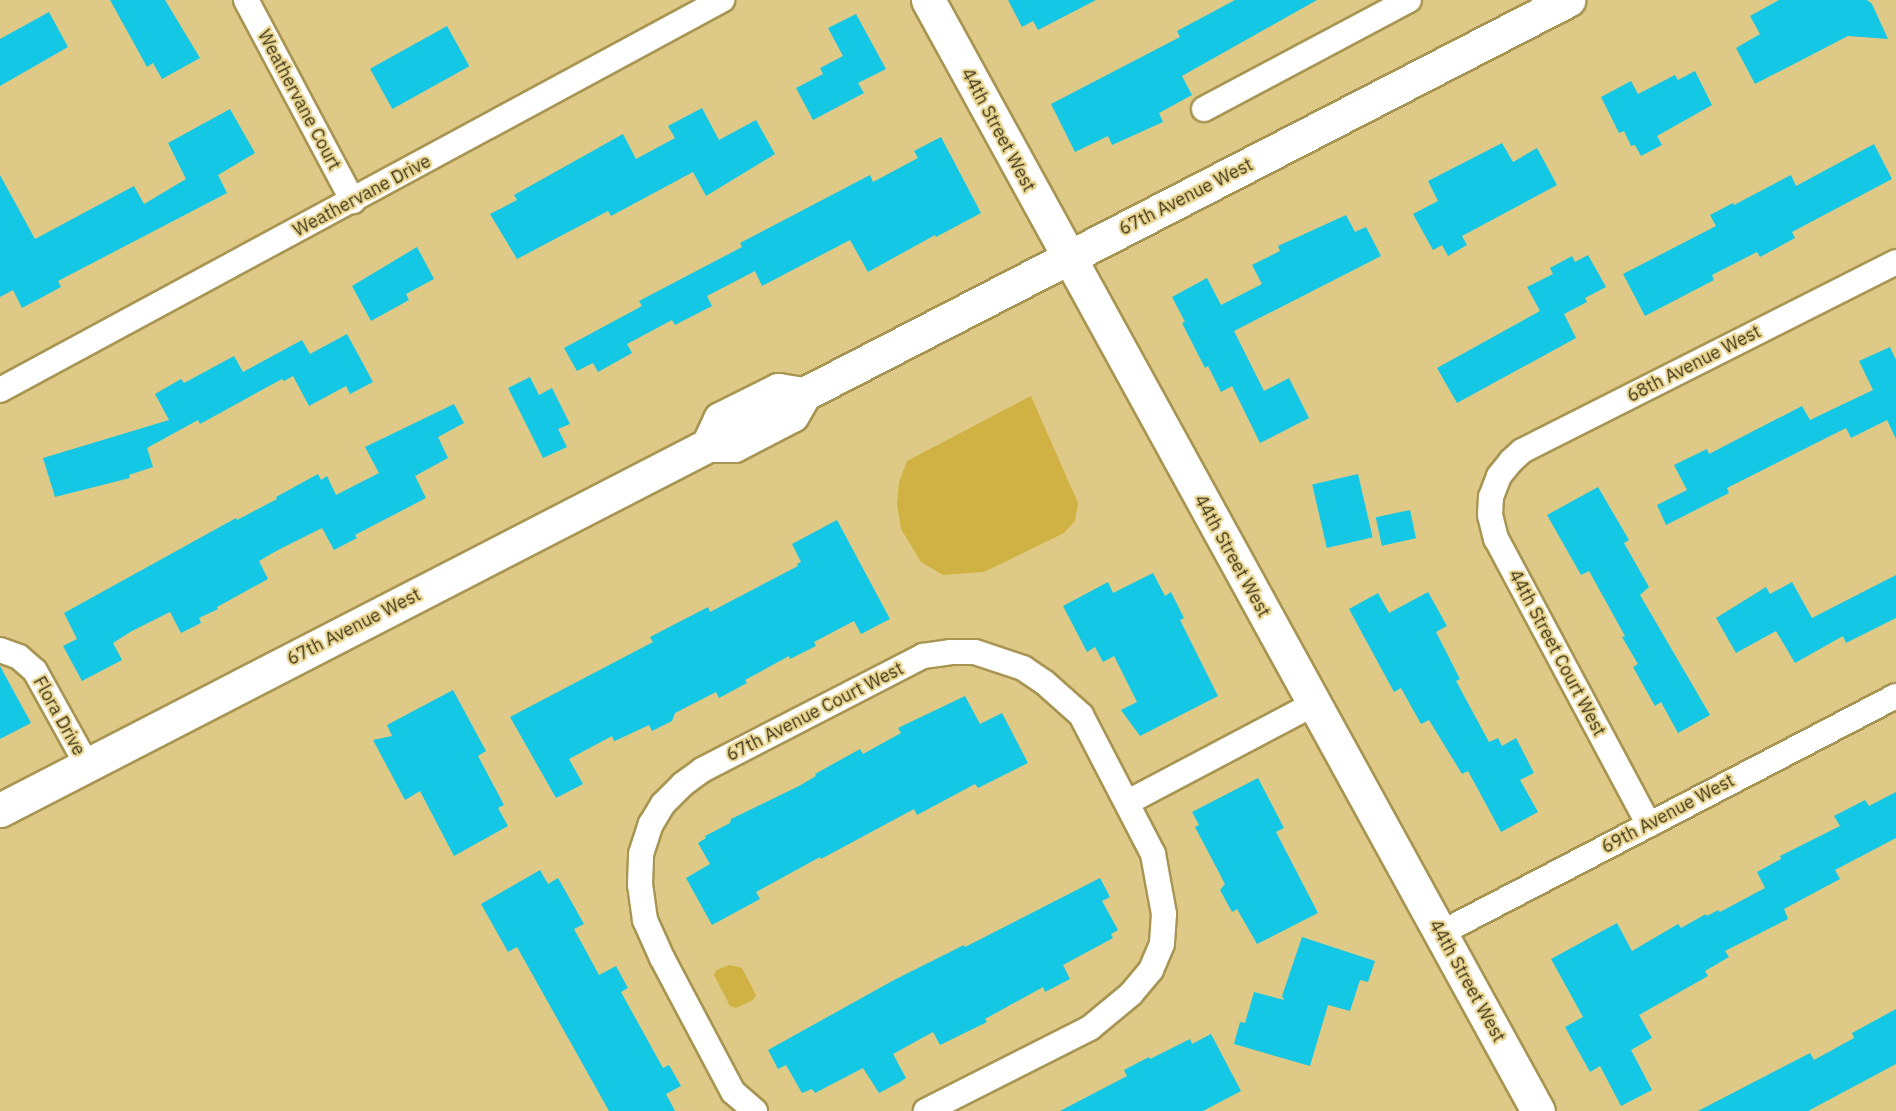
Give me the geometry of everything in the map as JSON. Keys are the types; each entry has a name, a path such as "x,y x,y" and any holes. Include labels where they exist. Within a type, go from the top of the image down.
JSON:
{"street":[{"name":"Weathervane Court","path":"246,0 353,201"},
{"name":"Weathervane Drive","path":"0,390 722,0"},
{"name":"44th Street West","path":"928,0 1067,258 1538,1111"},
{"path":"1204,109 1409,0"},
{"name":"67th Avenue West","path":"0,810 708,445 734,445 792,416 804,394 1568,0"},
{"name":"68th Avenue West","path":"1499,476 1522,451 1896,262"},
{"name":"44th Street Court West","path":"1499,476 1491,497 1490,515 1496,539 1648,825"},
{"name":"Flora Drive","path":"0,650 19,657 35,672 87,765"},
{"name":"67th Avenue Court West","path":"754,1111 733,1092 662,958 645,920 640,885 641,854 651,824 663,804 683,784 702,770 923,656 950,652 975,652 1023,668 1044,682 1081,715 1153,854 1161,887 1164,914 1162,944 1150,970 1131,994 1090,1028 926,1111"},
{"name":"69th Avenue West","path":"1441,933 1896,696"},
{"path":"1128,802 1314,704"}],"shaded area":[{"path":"1031,396 1078,503 1075,521 1064,533 984,572 943,575 921,562 901,529 897,504 899,482 907,461"},
{"path":"730,965 742,968 756,995 753,1000 736,1008 730,1006 714,975 716,970"}],"building":[{"path":"110,0 165,0 200,58 162,79 153,63 147,67"},
{"path":"1008,0 1096,0 1038,30 1033,21 1022,27"},
{"path":"1235,0 1317,0 1182,76 1192,95 1159,113 1163,122 1112,145 1108,136 1075,152 1051,104 1180,37 1177,31"},
{"path":"1779,0 1867,0 1872,4 1888,39 1848,36 1755,84 1736,48 1760,34 1750,16"},
{"path":"49,12 68,47 0,86 0,39"},
{"path":"856,14 886,69 858,83 864,93 813,120 796,88 823,74 820,68 843,56 828,28"},
{"path":"447,26 469,66 392,109 370,69"},
{"path":"1695,71 1712,105 1657,136 1662,145 1641,156 1635,145 1631,146 1624,131 1619,133 1601,97 1631,81 1638,94 1675,75 1678,80"},
{"path":"702,108 719,140 756,120 775,154 706,196 693,172 611,216 608,211 517,259 490,214 517,200 514,195 623,134 636,159 675,138 668,126"},
{"path":"230,109 255,153 218,175 227,193 58,281 61,287 22,308 13,290 0,297 0,175 35,239 134,186 144,204 186,179 168,143"},
{"path":"941,137 981,213 868,272 850,240 762,286 755,271 707,296 712,306 675,325 672,320 627,344 632,353 598,372 593,363 577,371 564,348 642,306 639,301 742,247 740,243 870,175 873,182 918,158 914,151"},
{"path":"1502,143 1513,162 1537,148 1557,185 1462,236 1467,245 1448,256 1442,245 1433,250 1413,214 1438,201 1428,181"},
{"path":"1874,144 1892,179 1792,232 1795,238 1760,257 1757,252 1712,275 1714,280 1645,316 1623,274 1716,226 1710,215 1733,203 1734,205 1791,175 1796,186"},
{"path":"1346,215 1355,232 1366,227 1381,256 1234,331 1264,391 1289,378 1309,418 1260,443 1232,386 1221,392 1208,366 1205,368 1182,323 1185,322 1172,297 1207,278 1221,305 1262,284 1252,265 1280,251 1278,246"},
{"path":"417,247 434,279 406,294 409,300 371,321 352,286"},
{"path":"1588,255 1606,287 1585,298 1587,302 1564,314 1576,338 1457,403 1437,368 1540,311 1527,287 1553,274 1550,268 1572,256 1575,262"},
{"path":"347,334 373,382 350,394 346,386 309,406 293,376 284,381 282,379 200,424 198,420 147,448 153,467 129,475 130,478 55,497 43,458 169,420 155,394 181,379 184,383 234,356 243,372 302,340 310,354"},
{"path":"1890,347 1896,360 1896,439 1887,420 1851,438 1846,428 1727,488 1729,493 1666,525 1657,505 1687,490 1674,465 1707,449 1709,454 1802,406 1810,420 1873,390 1859,361"},
{"path":"530,377 539,395 552,388 570,424 558,429 567,447 543,458 508,388"},
{"path":"454,404 464,423 438,437 448,458 415,476 426,498 355,535 357,538 334,550 322,528 278,550 259,561 268,579 199,618 201,623 181,633 170,612 132,631 113,643 122,660 82,681 63,646 77,639 64,613 236,518 237,520 277,499 276,497 318,474 321,480 327,476 336,495 379,473 365,447"},
{"path":"1358,474 1373,537 1327,548 1312,485"},
{"path":"1598,487 1629,540 1624,543 1649,587 1640,595 1710,715 1678,733 1661,702 1655,706 1633,667 1638,664 1589,571 1581,575 1547,515"},
{"path":"1410,510 1416,538 1382,546 1376,517"},
{"path":"837,520 890,619 861,634 854,621 814,642 816,646 790,659 789,656 745,680 747,683 719,698 716,692 675,713 672,721 652,731 649,725 614,741 612,736 569,759 583,784 556,798 510,717 653,642 650,637 708,607 710,612 798,566 797,564 801,562 792,544"},
{"path":"1153,573 1165,596 1171,592 1184,618 1180,620 1218,696 1140,736 1121,710 1137,702 1114,656 1103,662 1095,647 1087,652 1063,606 1108,582 1113,593"},
{"path":"1896,575 1896,618 1846,643 1843,636 1795,663 1776,631 1736,653 1716,618 1766,587 1770,594 1792,582 1812,618"},
{"path":"1428,592 1447,626 1436,632 1460,679 1456,681 1489,742 1498,738 1502,746 1516,738 1534,773 1520,780 1538,812 1501,832 1468,771 1462,774 1429,720 1421,724 1401,688 1394,692 1349,609 1378,593 1389,613"},
{"path":"0,666 31,723 0,739"},
{"path":"453,690 486,751 478,756 504,805 498,808 508,826 454,856 420,791 405,800 373,740 392,736 387,725"},
{"path":"965,696 980,724 1002,713 1028,763 978,788 975,784 917,815 914,809 821,859 820,857 756,892 760,899 712,925 686,878 710,864 698,843 706,838 705,836 730,823 731,819 799,786 816,776 815,774 860,749 863,754 901,733 898,728"},
{"path":"1258,778 1284,828 1276,832 1318,913 1257,944 1237,909 1232,912 1220,890 1225,884 1195,827 1199,825 1192,812"},
{"path":"1896,792 1896,838 1835,870 1840,879 1784,909 1788,919 1725,951 1729,957 1705,971 1708,976 1639,1015 1652,1038 1631,1050 1652,1090 1621,1106 1600,1066 1590,1072 1565,1027 1583,1017 1551,959 1617,923 1632,951 1678,924 1681,928 1706,914 1707,916 1718,910 1720,912 1765,888 1757,872 1781,859 1780,856 1840,826 1834,816 1865,800 1869,806"},
{"path":"540,870 548,884 558,878 584,924 574,929 599,975 616,966 628,988 621,992 663,1068 669,1065 681,1086 666,1094 675,1111 609,1111 517,947 508,952 481,904"},
{"path":"1100,878 1110,897 1102,901 1118,930 1111,934 1113,938 1063,965 1070,979 1045,992 1043,987 985,1019 987,1022 940,1045 933,1032 893,1054 906,1078 900,1082 879,1093 863,1068 815,1093 812,1089 802,1093 786,1065 778,1069 768,1050 894,980 964,945 965,947"},
{"path":"1302,937 1375,961 1368,982 1360,980 1350,1011 1328,1005 1310,1066 1234,1044 1240,1022 1245,1023 1254,992 1284,1000 1282,996"},
{"path":"1896,1009 1896,1064 1808,1111 1698,1111 1810,1053 1814,1060 1854,1038 1852,1033"},
{"path":"1211,1034 1241,1091 1203,1111 1060,1111 1127,1076 1124,1070 1149,1057 1150,1059 1190,1039 1192,1044"}]}
